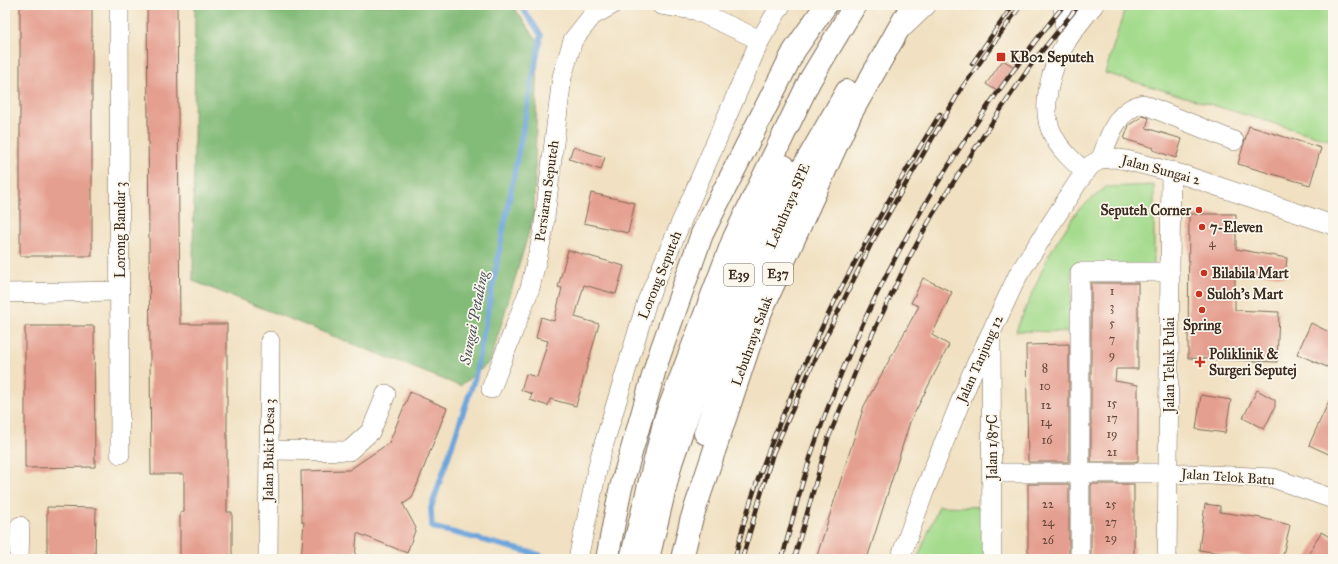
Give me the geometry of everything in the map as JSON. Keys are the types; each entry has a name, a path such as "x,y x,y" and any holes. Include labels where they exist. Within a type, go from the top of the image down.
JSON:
{"highway":[{"path":"607,559 620,491 657,362 702,234 794,52 826,5"},
{"path":"666,419 734,238 810,80 855,5"},
{"name":"Lebuhraya SPE","path":"648,559 671,463 723,312 785,163 844,39 866,5"},
{"name":"Lebuhraya SPE","path":"673,559 692,471 747,303 801,171 897,5"},
{"name":"Lebuhraya Salak","path":"682,559 691,521 759,316 851,113 912,5"},
{"path":"631,559 666,419 702,234"}],"street":[{"name":"Lorong Bandar 3","path":"119,5 120,454"},
{"name":"Persiaran Seputeh","path":"491,389 530,288 543,233 562,77 573,40 592,16 612,5"},
{"path":"661,5 695,10 760,40"},
{"name":"Lorong Seputeh","path":"578,559 600,457 647,301 760,40 781,5"},
{"path":"895,35 927,5"},
{"path":"1063,5 1066,43"},
{"path":"1085,172 1061,148 1052,135 1047,114 1048,92 1053,73 1066,43 1094,5"},
{"path":"1101,159 1112,128 1132,106 1143,104 1234,141"},
{"name":"Jalan Sungai 2","path":"1085,172 1101,159 1114,158 1171,171 1333,225"},
{"name":"Jalan Teluk Pulai","path":"1167,559 1171,171"},
{"name":"Jalan Tanjung 12","path":"900,559 932,471 972,373 991,336 1018,275 1085,172"},
{"path":"1080,559 1080,272 1170,272"},
{"path":"5,294 120,291"},
{"name":"Jalan 1/87C","path":"991,336 992,559"},
{"name":"Jalan Bukit Desa 3","path":"268,559 270,341"},
{"path":"270,450 349,451 371,431 386,394"},
{"name":"Jalan Telok Batu","path":"992,473 1168,473 1274,478 1333,499"},
{"path":"19,559 20,526"}],"green space":[{"path":"195,5 512,5 538,41 534,215 490,362 460,386 193,281"},
{"path":"1126,5 1333,5 1333,141 1105,73"},
{"path":"1154,185 1154,270 1072,268 1070,332 1016,331 1049,254 1078,210 1106,187"},
{"path":"939,506 982,507 984,559 917,559"}],"building":[{"path":"20,5 92,5 92,256 20,256"},
{"path":"147,5 177,5 180,324 227,324 227,512 232,512 232,559 180,559 180,512 184,512 184,474 151,474"},
{"path":"1003,60 1014,67 997,91 986,84"},
{"path":"1143,116 1149,118 1146,128 1182,139 1176,158 1153,150 1154,148 1124,139 1129,125"},
{"path":"1249,126 1321,148 1310,185 1238,164"},
{"path":"573,147 605,157 601,170 569,159"},
{"path":"591,193 635,203 628,233 584,223"},
{"path":"1189,214 1236,214 1236,249 1287,258 1285,277 1235,269 1235,310 1279,312 1277,362 1188,358"},
{"path":"568,250 624,266 616,294 584,285 575,317 599,324 576,406 550,399 548,406 530,400 532,394 521,390 526,374 537,377 548,341 536,338 541,317 554,321 562,288 558,287"},
{"path":"923,278 952,292 932,335 949,345 910,422 867,559 816,559 864,406 919,306 911,303"},
{"path":"1091,283 1138,283 1138,369 1116,369 1115,381 1138,385 1138,461 1091,462"},
{"path":"1311,323 1333,334 1333,353 1327,367 1297,354"},
{"path":"25,326 94,326 95,467 25,468"},
{"path":"1069,344 1069,462 1028,462 1026,345"},
{"path":"1257,390 1275,400 1275,407 1264,429 1243,418"},
{"path":"410,392 447,408 412,498 403,504 416,528 407,553 357,533 355,559 301,559 304,522 302,522 301,471 349,470 389,443"},
{"path":"1333,392 1333,456 1309,445"},
{"path":"1201,395 1231,400 1225,433 1196,429"},
{"path":"1028,484 1069,484 1069,559 1028,559"},
{"path":"1091,484 1134,484 1134,559 1091,559"},
{"path":"1205,504 1220,506 1220,512 1261,518 1290,525 1282,559 1248,559 1248,557 1199,550"},
{"path":"47,507 96,508 95,559 47,559"},
{"path":"1321,532 1333,539 1333,559 1306,559"}],"waterway":[{"name":"Sungai Petaling","path":"520,5 541,35 475,377 431,508 432,527 540,555"}],"railway":[{"path":"972,64 1013,5"},
{"path":"742,559 773,453 814,361 872,242 961,89 1021,5"},
{"path":"782,559 803,481 818,435 840,377 892,264 922,210 989,104 1064,5"},
{"path":"794,559 828,439 862,356 908,260 933,214 987,130 1033,62 1079,5"},
{"path":"735,559 759,476 774,436 807,359 860,252 940,114"}],"place":[{"name":"KB02 Seputeh","path":"1001,57"},
{"name":"Seputeh Corner","path":"1199,210"},
{"name":"7-Eleven","path":"1202,227"},
{"name":"Bilabila Mart","path":"1204,273"},
{"name":"Suloh’s Mart","path":"1199,294"},
{"name":"Spring","path":"1202,310"},
{"name":"Poliklinik & Surgeri Seputej","path":"1200,362"}]}
